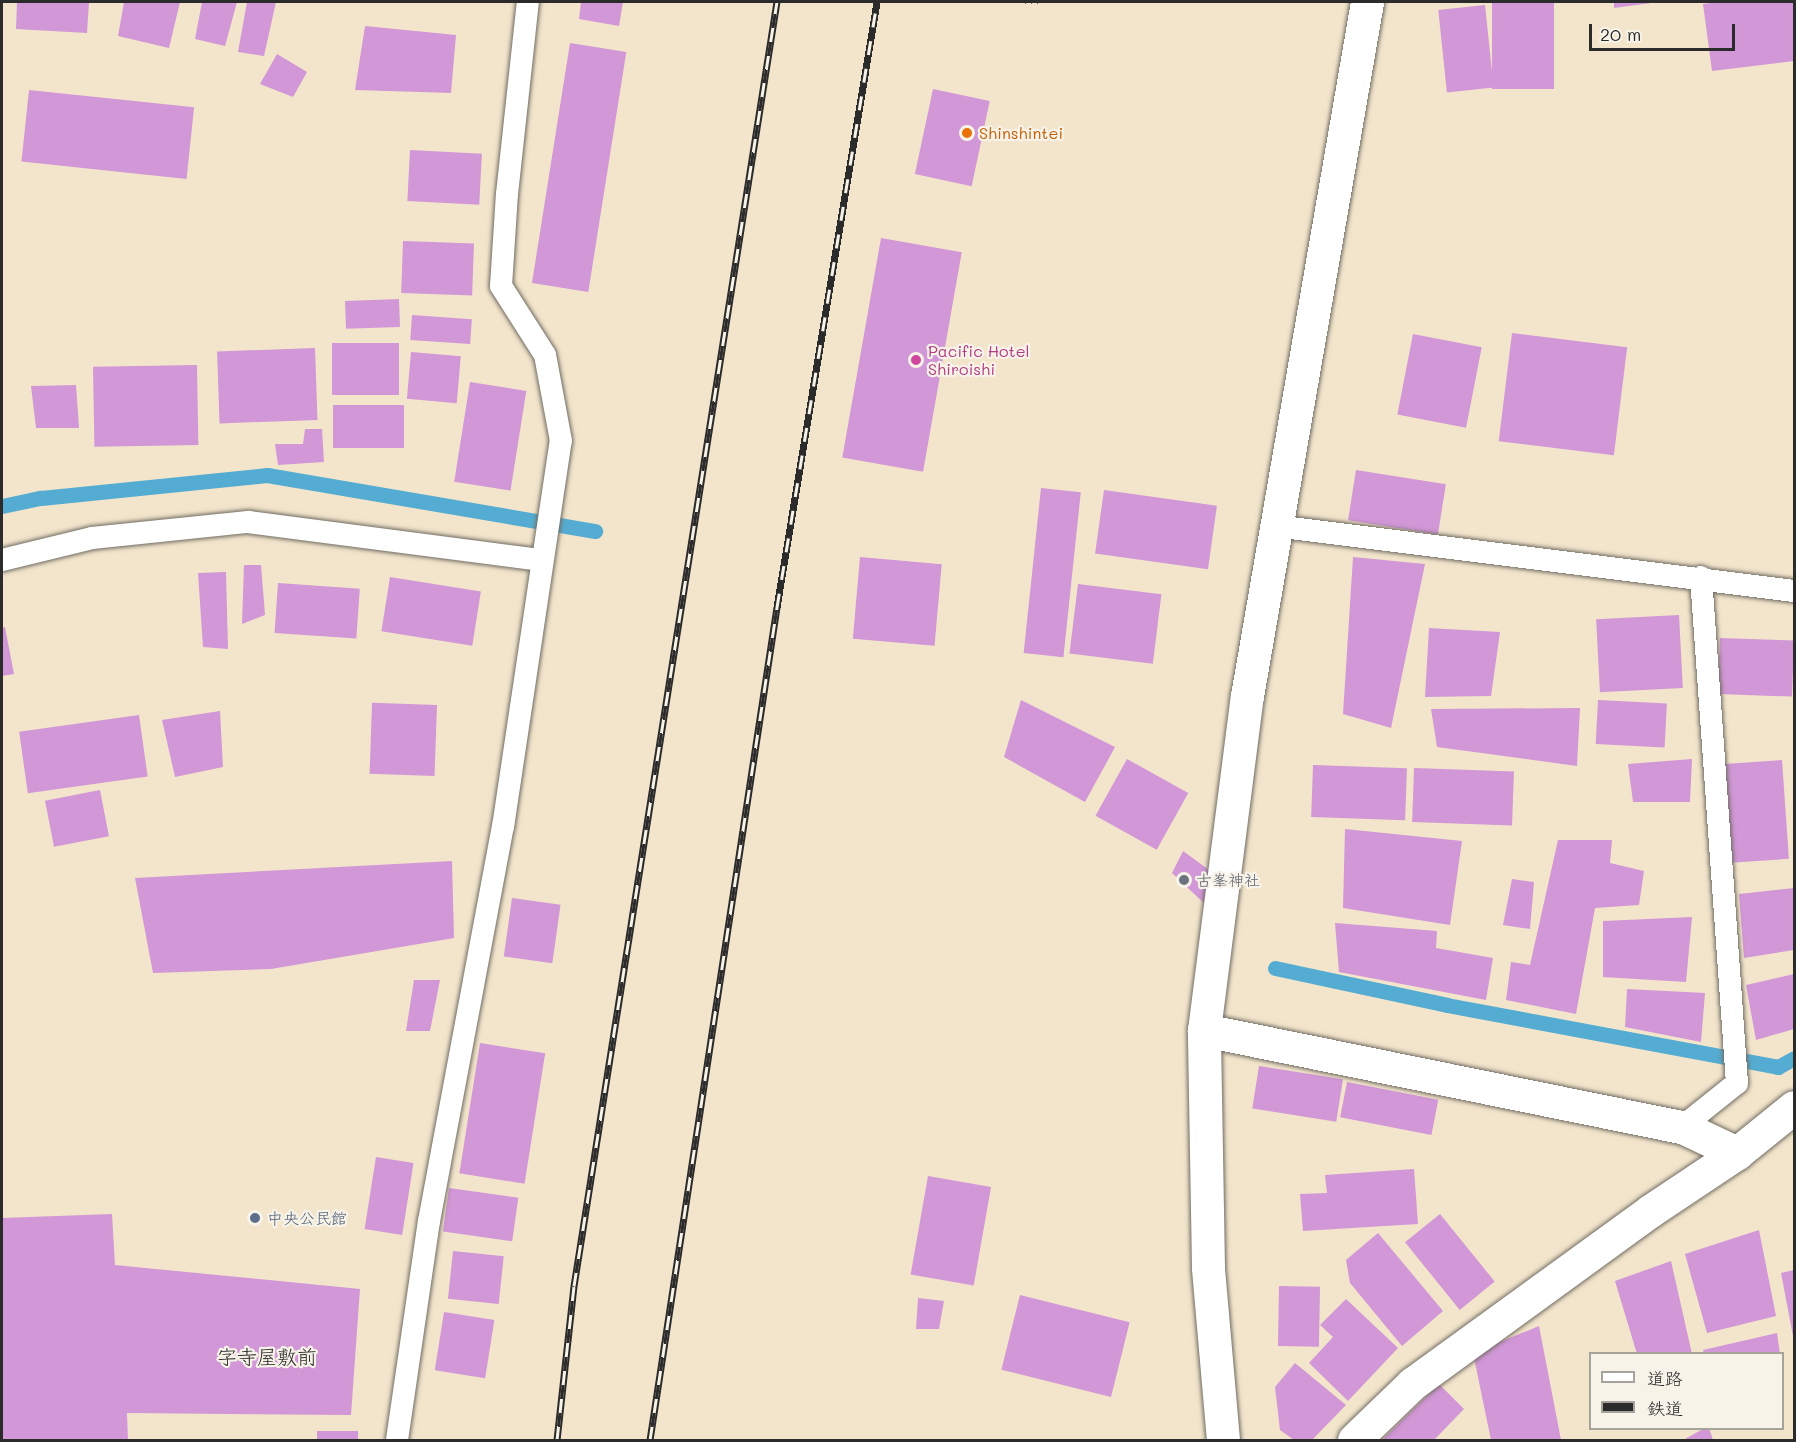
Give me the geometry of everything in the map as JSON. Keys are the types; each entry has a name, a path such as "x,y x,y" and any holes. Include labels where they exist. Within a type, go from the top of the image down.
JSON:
{"street":[{"path":"1223,1440 1208,1267 1204,1030 1247,696 1366,2"},
{"path":"1204,1030 1682,1127 1737,1153"},
{"path":"1354,1440 1412,1384 1650,1211 1737,1153 1794,1107"}],"lane":[{"path":"397,1440 429,1221 503,828 561,441 545,355 501,286 507,194 528,2"},
{"path":"2,560 92,538 248,522 543,550"},
{"path":"1275,526 1701,577 1794,591"},
{"path":"1682,1127 1737,1083 1701,577"}],"path":[{"path":"1025,2 1039,2"}],"building":[{"path":"17,2 89,2 87,33 16,29"},
{"path":"124,2 180,2 169,48 118,36"},
{"path":"202,2 237,2 225,46 195,39"},
{"path":"247,2 276,2 264,56 238,52"},
{"path":"581,2 623,2 619,26 579,19"},
{"path":"1492,2 1554,2 1554,89 1492,89"},
{"path":"1614,2 1651,2 1651,3 1614,8"},
{"path":"1794,2 1794,61 1712,71 1703,4"},
{"path":"1485,5 1494,88 1447,92 1438,10"},
{"path":"365,26 456,35 451,93 355,90"},
{"path":"570,43 626,52 588,292 532,283"},
{"path":"277,54 307,72 293,97 260,84"},
{"path":"933,89 990,101 972,186 915,174"},
{"path":"29,90 194,107 187,179 21,162"},
{"path":"410,150 482,154 479,205 407,201"},
{"path":"881,238 962,252 923,472 842,458"},
{"path":"403,241 474,243 472,295 401,293"},
{"path":"399,299 400,327 346,329 345,301"},
{"path":"412,315 472,319 470,344 410,340"},
{"path":"1512,333 1627,347 1614,455 1499,441"},
{"path":"1413,334 1482,347 1466,428 1397,414"},
{"path":"332,343 399,343 399,395 332,395"},
{"path":"315,348 318,420 220,423 217,351"},
{"path":"411,352 461,356 457,403 407,399"},
{"path":"197,365 198,445 94,447 93,367"},
{"path":"470,382 526,391 510,491 454,482"},
{"path":"76,385 79,428 36,428 31,386"},
{"path":"333,405 404,405 404,448 333,448"},
{"path":"305,429 322,429 324,462 278,465 275,444 303,444"},
{"path":"1356,470 1446,484 1438,535 1348,520"},
{"path":"1041,488 1081,492 1063,657 1024,653"},
{"path":"1104,490 1217,506 1208,569 1095,553"},
{"path":"860,557 942,564 935,646 853,639"},
{"path":"1353,557 1425,564 1391,728 1343,714"},
{"path":"244,565 261,565 265,615 242,624"},
{"path":"226,572 228,649 203,647 198,573"},
{"path":"390,577 481,591 472,646 381,631"},
{"path":"278,583 360,589 356,639 275,633"},
{"path":"1078,584 1161,594 1153,664 1069,653"},
{"path":"1679,615 1683,688 1600,692 1596,619"},
{"path":"5,627 14,674 2,676 2,628"},
{"path":"1429,628 1500,632 1491,696 1425,697"},
{"path":"1720,638 1794,641 1792,697 1718,694"},
{"path":"1021,700 1115,747 1085,802 1004,757"},
{"path":"1598,700 1667,704 1665,748 1596,744"},
{"path":"372,703 437,705 435,776 370,774"},
{"path":"1580,708 1577,766 1437,747 1431,709"},
{"path":"220,711 223,767 175,777 162,720"},
{"path":"139,715 148,776 28,793 19,732"},
{"path":"1127,759 1188,793 1157,850 1095,816"},
{"path":"1692,759 1690,802 1633,802 1628,764"},
{"path":"1782,760 1789,859 1731,863 1724,764"},
{"path":"1313,765 1407,768 1405,820 1311,817"},
{"path":"1414,768 1514,771 1512,825 1412,822"},
{"path":"100,790 109,836 54,847 45,801"},
{"path":"1345,829 1462,841 1450,925 1343,908"},
{"path":"1558,840 1612,840 1610,863 1644,871 1639,905 1595,908 1576,1014 1506,1000 1511,962 1530,965"},
{"path":"1183,851 1216,875 1208,907 1172,873"},
{"path":"452,861 454,938 271,969 153,973 135,878"},
{"path":"1512,879 1534,882 1530,929 1503,925"},
{"path":"1794,888 1794,950 1744,958 1739,894"},
{"path":"512,898 561,905 552,963 504,956"},
{"path":"1692,917 1686,982 1603,977 1603,921"},
{"path":"1335,923 1437,931 1436,948 1493,958 1486,1000 1339,972"},
{"path":"1794,974 1794,1029 1756,1040 1746,985"},
{"path":"414,980 440,980 430,1031 406,1031"},
{"path":"1627,989 1705,993 1701,1042 1625,1027"},
{"path":"480,1043 545,1053 525,1184 459,1173"},
{"path":"1259,1066 1343,1079 1336,1122 1252,1108"},
{"path":"1347,1082 1438,1100 1431,1135 1340,1117"},
{"path":"376,1157 414,1163 402,1235 365,1229"},
{"path":"1414,1169 1418,1224 1303,1231 1300,1194 1327,1193 1325,1175"},
{"path":"928,1176 991,1187 974,1286 911,1274"},
{"path":"449,1188 518,1198 512,1241 443,1232"},
{"path":"112,1214 115,1265 360,1289 351,1415 127,1413 128,1440 2,1440 2,1218"},
{"path":"1440,1214 1495,1282 1460,1310 1405,1242"},
{"path":"1759,1230 1776,1316 1707,1333 1685,1254"},
{"path":"1378,1233 1443,1311 1402,1346 1350,1283 1346,1260"},
{"path":"453,1251 504,1256 499,1304 448,1299"},
{"path":"1671,1261 1692,1352 1636,1352 1615,1281"},
{"path":"1794,1270 1794,1335 1793,1336 1781,1273"},
{"path":"1279,1286 1320,1287 1319,1347 1278,1346"},
{"path":"1020,1295 1130,1322 1111,1397 1001,1370"},
{"path":"918,1298 944,1301 939,1329 916,1329"},
{"path":"1346,1299 1398,1348 1348,1401 1309,1363 1333,1337 1320,1325"},
{"path":"444,1312 494,1320 485,1378 435,1370"},
{"path":"1539,1326 1561,1440 1491,1440 1473,1353"},
{"path":"1777,1333 1780,1352 1704,1352 1703,1350"},
{"path":"1295,1363 1346,1405 1312,1440 1294,1440 1280,1430 1275,1387"},
{"path":"1439,1384 1464,1409 1434,1440 1382,1440"},
{"path":"1701,1430 1710,1430 1713,1440 1683,1440"},
{"path":"317,1431 358,1431 358,1440 317,1440"}],"waterway":[{"path":"2,506 41,498 267,475 595,531"},
{"path":"1275,968 1447,1005 1778,1067 1794,1058"}],"railway":[{"path":"557,1440 574,1286 777,2"},
{"path":"650,1440 777,607 877,2"}],"place":[{"name":"Shinshintei","path":"967,133"},
{"name":"Pacific Hotel Shiroishi","path":"916,360"},
{"name":"古峯神社","path":"1184,880"},
{"name":"中央公民館","path":"255,1218"}],"district":[{"name":"字寺屋敷前","path":"267,1356"}]}
